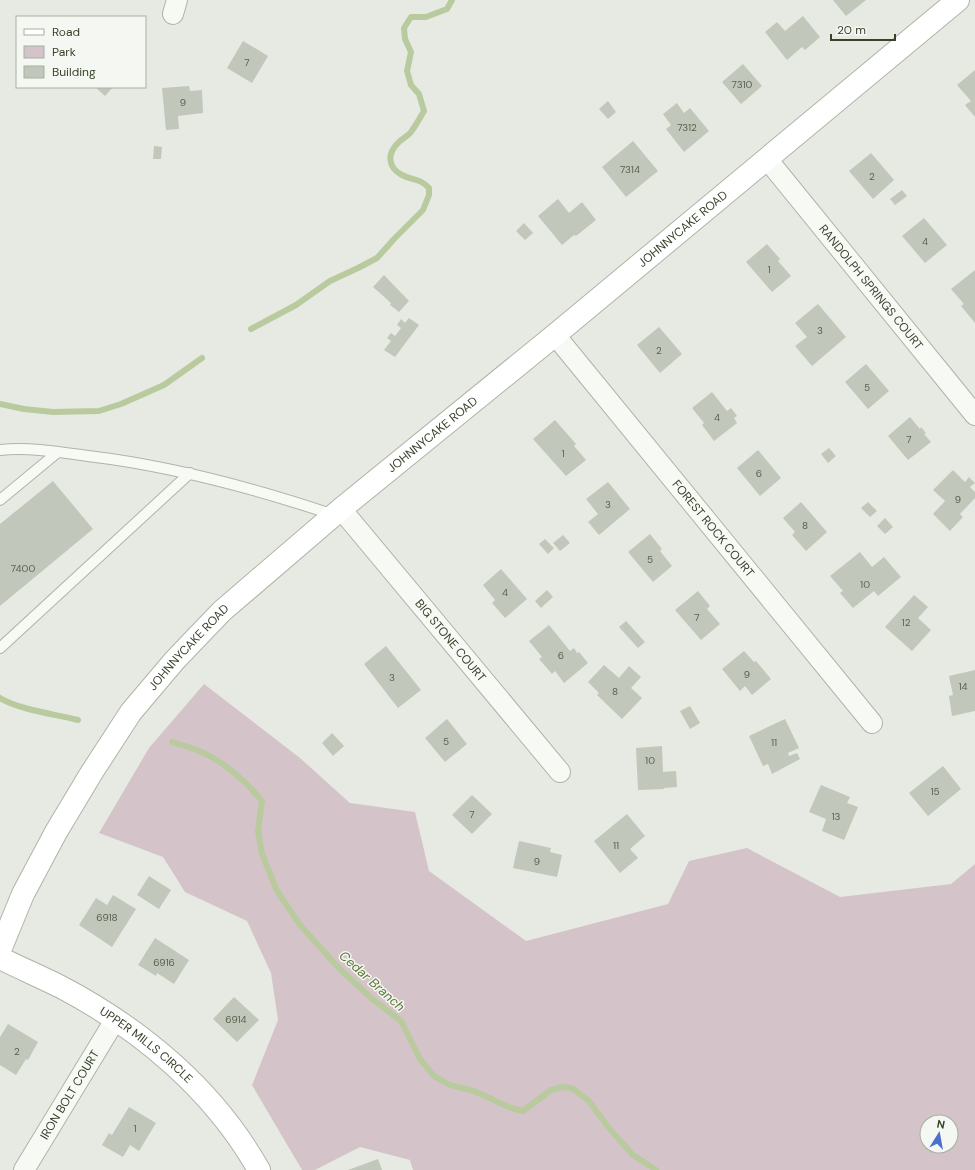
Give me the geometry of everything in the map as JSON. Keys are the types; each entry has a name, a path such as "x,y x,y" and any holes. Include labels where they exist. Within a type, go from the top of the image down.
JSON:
{"street":[{"name":"JOHNNYCAKE ROAD","path":"0,950 23,894 56,832 92,772 131,712 175,660 222,611 338,512 555,335 958,0"},
{"name":"RANDOLPH SPRINGS COURT","path":"767,159 975,415"},
{"name":"FOREST ROCK COURT","path":"555,335 872,723"},
{"name":"BIG STONE COURT","path":"338,512 560,772"},
{"name":"UPPER MILLS CIRCLE","path":"0,958 61,987 115,1020 158,1051 196,1085 234,1131 260,1170"},
{"name":"IRON BOLT COURT","path":"24,1170 115,1020"}],"lane":[{"path":"0,450 15,449 58,452 130,461 190,473 291,501 338,512"},
{"path":"0,500 58,452"},
{"path":"0,648 190,473"}],"green space":[{"path":"204,684 300,758 350,803 415,812 429,871 526,941 668,904 689,861 747,848 840,897 951,884 975,864 975,1170 413,1170 410,1160 360,1147 315,1170 302,1170 252,1085 278,1020 271,973 247,921 185,892 163,857 99,833 149,748"}],"building":[{"path":"833,0 866,0 846,16"},
{"path":"803,16 820,37 805,50 802,47 787,60 765,32 777,22 785,31"},
{"path":"243,41 268,56 252,83 227,68"},
{"path":"743,64 762,86 741,104 722,82"},
{"path":"975,70 975,117 965,105 971,101 957,85"},
{"path":"189,86 190,91 202,90 203,113 178,116 179,129 166,130 162,88"},
{"path":"96,88 112,88 105,96"},
{"path":"608,101 616,112 608,119 599,109"},
{"path":"677,103 684,113 690,108 709,131 684,152 666,129 671,125 663,114"},
{"path":"633,141 658,171 626,197 602,167"},
{"path":"154,146 162,147 161,159 153,159"},
{"path":"871,153 894,180 873,199 849,171"},
{"path":"902,190 907,196 895,205 890,199"},
{"path":"558,199 569,213 582,202 596,220 562,245 538,216"},
{"path":"924,218 947,245 925,263 902,236"},
{"path":"524,223 533,233 525,240 516,231"},
{"path":"767,244 780,259 778,261 791,276 772,292 746,262"},
{"path":"975,270 975,323 961,306 964,304 951,289"},
{"path":"384,275 409,301 399,312 373,287"},
{"path":"818,304 846,337 812,366 795,346 807,337 795,323"},
{"path":"409,318 419,325 395,357 384,350 391,341 387,338 391,333 395,336 401,328 397,325 401,319 405,323"},
{"path":"659,327 682,354 660,373 637,345"},
{"path":"866,364 889,391 868,409 845,382"},
{"path":"712,392 727,411 731,408 737,416 734,418 737,423 714,441 702,425 704,423 692,408"},
{"path":"910,417 920,429 921,427 926,433 924,434 931,442 908,460 888,436"},
{"path":"555,420 576,444 574,446 586,460 566,476 533,439"},
{"path":"829,448 836,456 828,463 821,454"},
{"path":"758,450 781,478 760,496 737,468"},
{"path":"953,470 965,482 969,477 975,483 970,487 975,492 975,498 960,514 963,517 950,531 933,514 945,501 933,490"},
{"path":"53,481 93,529 0,606 0,524"},
{"path":"608,482 630,509 599,535 588,522 598,514 586,499"},
{"path":"801,502 827,532 806,551 792,535 795,532 783,518"},
{"path":"868,502 877,511 870,517 861,508"},
{"path":"885,518 893,527 885,534 877,526"},
{"path":"650,534 662,549 660,551 672,566 653,582 628,552"},
{"path":"563,535 570,543 560,551 553,543"},
{"path":"545,539 554,548 548,554 539,544"},
{"path":"860,552 872,567 884,557 901,577 878,596 874,591 853,608 840,593 843,591 830,576"},
{"path":"501,569 527,599 505,618 492,603 495,600 483,585"},
{"path":"547,590 553,597 541,608 535,601"},
{"path":"698,591 710,606 707,609 720,624 701,640 675,610"},
{"path":"914,595 928,607 918,618 931,630 912,651 885,627"},
{"path":"626,621 645,642 638,648 619,627"},
{"path":"549,625 570,651 574,648 577,653 579,652 588,663 564,683 555,671 552,674 539,659 542,657 529,641"},
{"path":"386,646 421,690 398,708 364,664"},
{"path":"744,651 754,662 756,661 771,679 752,695 745,686 740,691 722,669"},
{"path":"604,665 619,678 629,666 641,677 631,688 642,698 622,719 597,695 599,693 588,682"},
{"path":"975,670 975,711 952,716 949,696 953,695 949,676"},
{"path":"690,706 700,723 690,729 680,711"},
{"path":"447,719 467,744 445,762 425,738"},
{"path":"785,719 799,748 788,753 789,756 797,753 800,759 772,774 768,764 763,766 749,736"},
{"path":"332,733 344,746 333,756 322,743"},
{"path":"662,746 663,772 676,771 677,787 638,790 636,748"},
{"path":"943,766 961,789 928,816 909,793"},
{"path":"821,785 850,797 847,803 858,807 844,840 822,831 826,819 809,812"},
{"path":"472,795 492,814 472,834 452,815"},
{"path":"627,814 645,836 630,849 638,858 620,873 594,841"},
{"path":"519,841 551,848 550,852 562,855 557,877 513,868"},
{"path":"149,876 171,890 159,909 137,895"},
{"path":"113,895 136,909 112,947 79,925 96,898 107,905"},
{"path":"155,938 189,960 174,984 157,973 156,976 138,965"},
{"path":"234,997 259,1020 237,1042 213,1019"},
{"path":"8,1024 38,1042 28,1060 26,1059 16,1075 0,1065 0,1037"},
{"path":"129,1107 156,1123 139,1151 130,1145 123,1157 102,1145 109,1133 112,1135"},
{"path":"378,1159 382,1170 348,1170"}],"waterway":[{"path":"251,329 296,305 330,281 377,258 423,210 429,195 429,188 423,183 397,172 390,160 395,146 411,132 424,111 419,94 411,85 407,71 411,52 405,39 404,28 411,17 426,17 447,9 452,0"},
{"path":"0,404 24,409 53,412 99,411 121,404 164,385 202,358"},
{"name":"Cedar Branch","path":"0,698 27,709 78,720"},
{"name":"Cedar Branch","path":"172,742 196,750 216,760 242,779 262,801 258,831 262,854 277,891 300,925 337,966 371,998 401,1021 420,1059 434,1076 450,1085 474,1091 511,1108 523,1111 551,1090 562,1087 572,1088 589,1101 608,1127 633,1155 656,1170"}]}
